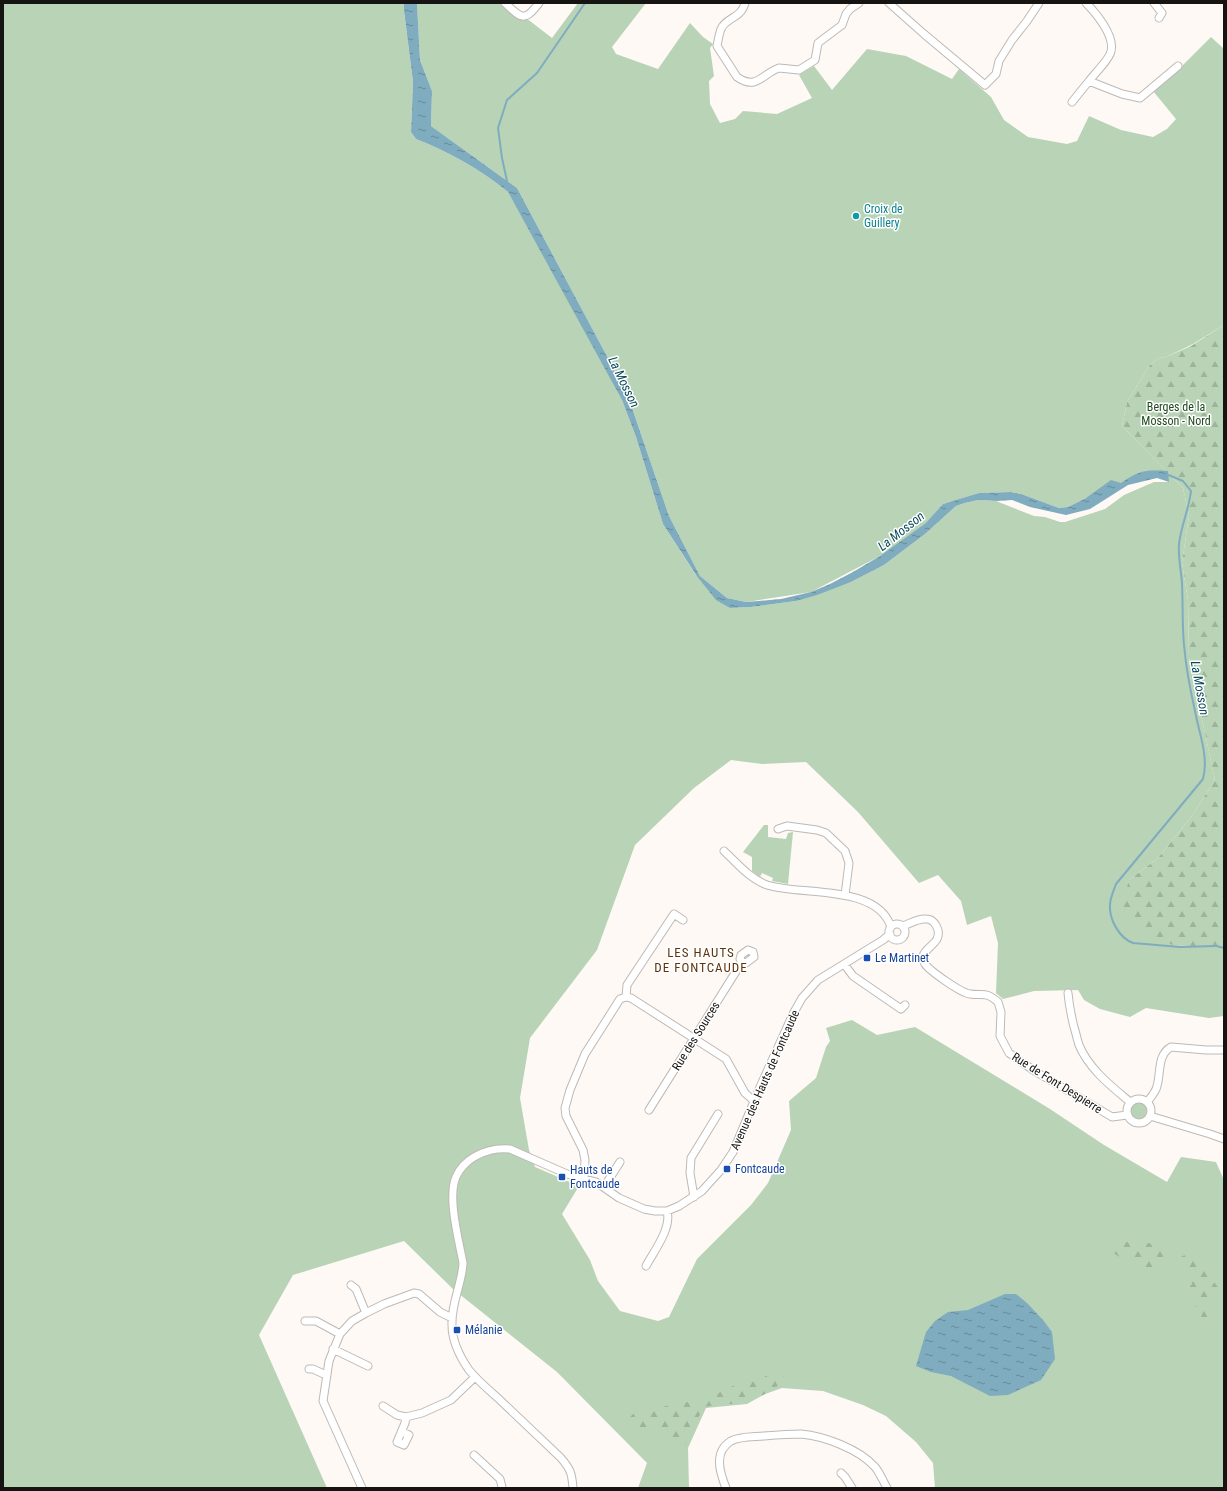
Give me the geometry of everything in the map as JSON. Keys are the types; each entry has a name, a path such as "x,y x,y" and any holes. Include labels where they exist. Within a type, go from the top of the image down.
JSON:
{"street":[{"path":"505,3 522,17 529,15 539,3"},
{"path":"745,3 740,13 725,24 721,29 717,46 737,77 741,80 751,82 758,82 779,68 799,70 815,60 818,43 842,25 846,14 850,9 859,3"},
{"path":"890,3 924,34 985,85 996,74 999,61 1012,40 1039,3"},
{"path":"1072,102 1111,53 1112,43 1096,14 1086,3"},
{"path":"1154,3 1162,13 1159,18"},
{"path":"1089,81 1122,94 1140,98 1178,66"},
{"path":"778,829 787,826 826,833 845,850 849,863 845,895"},
{"path":"724,851 744,870 766,884 790,890 845,895 879,909 897,928"},
{"path":"626,997 627,985 674,914 683,920"},
{"name":"Rue de Font Despierre","path":"897,928 926,918 934,922 938,928 937,939 922,957 923,961 926,966 964,992 970,994 986,994 998,1002 1001,1012 1000,1036 1009,1053 1033,1070 1112,1117 1127,1115"},
{"name":"Avenue des Hauts de Fontcaude","path":"667,1211 676,1208 702,1191 721,1170 733,1152 754,1101 802,998 818,980 884,940 897,928"},
{"name":"Rue des Sources","path":"650,1110 742,962"},
{"path":"844,964 853,976 901,1009 905,1005"},
{"path":"1068,993 1068,1006 1078,1044 1084,1056 1104,1079 1130,1102"},
{"path":"584,1179 585,1160 583,1150 566,1116 565,1108 570,1090 585,1054 620,998 631,998 726,1059 746,1093 754,1101"},
{"path":"1147,1102 1157,1087 1162,1058 1167,1050 1170,1048 1224,1050"},
{"path":"1137,1099 1147,1102 1151,1109 1148,1120 1140,1124 1132,1122 1127,1115 1126,1108 1130,1102 1137,1099"},
{"path":"694,1197 690,1173 691,1158 718,1114"},
{"path":"1150,1116 1224,1139"},
{"path":"573,1488 572,1473 569,1467 475,1377 463,1360 455,1343 452,1318 453,1303 462,1273 463,1263 454,1210 453,1188 456,1177 462,1167 481,1153 500,1148 510,1149 567,1174 596,1182 632,1205 655,1211 667,1211 667,1227 646,1266"},
{"path":"604,1187 620,1162"},
{"path":"351,1285 356,1289 366,1313"},
{"path":"362,1488 323,1401 326,1375 333,1349 340,1334 352,1321 366,1313 384,1304 414,1293 419,1294 440,1312 452,1318"},
{"path":"305,1321 316,1321 340,1334"},
{"path":"333,1349 368,1366"},
{"path":"309,1369 313,1369 326,1375"},
{"path":"383,1406 397,1415 406,1417 422,1413 451,1400 475,1377"},
{"path":"402,1432 406,1417"},
{"path":"726,1488 719,1466 721,1454 731,1441 741,1438 800,1434 819,1437 842,1445 861,1456 875,1467 882,1477 886,1488"},
{"path":"474,1455 500,1479 504,1487 494,1488"},
{"path":"841,1473 852,1488"}],"green space":[{"path":"3,3 404,3 413,82 411,132 416,139 440,149 464,162 487,176 508,192 586,331 622,400 636,437 663,524 695,574 730,608 751,607 796,601 851,582 884,565 925,534 956,506 965,503 978,500 996,501 1034,516 1065,522 1105,509 1124,495 1154,482 1168,482 1168,473 1183,488 1189,516 1182,563 1188,600 1189,658 1215,780 1191,817 1158,858 1129,880 1173,945 1224,948 1224,1016 1209,1018 1146,1008 1130,1017 1100,1009 1084,1000 1078,990 1034,991 1003,999 996,993 998,943 991,916 967,925 961,901 938,875 919,883 858,812 806,762 762,764 731,760 694,788 635,845 597,950 530,1038 520,1098 529,1150 535,1167 579,1186 562,1214 590,1260 598,1281 620,1311 658,1321 669,1317 697,1259 751,1205 768,1183 791,1130 789,1101 816,1078 826,1047 830,1041 826,1028 852,1020 877,1035 915,1027 1050,1109 1104,1145 1167,1182 1181,1157 1216,1162 1224,1180 1224,1488 935,1488 933,1463 916,1442 886,1416 863,1405 823,1391 782,1388 765,1394 747,1404 706,1408 688,1448 689,1488 638,1488 647,1463 557,1372 453,1289 404,1241 293,1275 259,1335 327,1488 3,1488"},
{"path":"417,3 509,3 552,38 578,3 646,3 612,47 616,54 658,69 690,23 703,37 713,44 710,48 714,76 709,81 710,104 720,123 735,119 743,111 777,114 812,98 799,75 814,66 832,90 867,49 906,56 952,79 959,69 991,97 1004,120 1028,137 1067,144 1077,141 1089,116 1121,130 1153,137 1167,129 1176,119 1153,91 1180,68 1211,37 1224,49 1224,325 1193,344 1166,357 1159,358 1150,365 1127,402 1122,426 1166,471 1140,475 1068,507 1059,508 1024,495 1011,492 979,493 943,504 924,527 880,556 811,592 746,602 727,598 700,576 669,516 631,405 609,360 517,188 431,126 432,91 420,60"},
{"name":"Berges de la Mosson - Nord","path":"1224,325 1224,948 1173,945 1142,933 1120,913 1129,880 1158,858 1191,817 1215,780 1189,658 1188,600 1182,563 1189,516 1183,488 1122,426 1127,402 1150,365 1159,358 1166,357 1191,346"},
{"path":"764,825 768,825 768,837 786,839 788,833 793,832 788,884 772,881 773,878 762,873 760,877 752,871 752,857 743,852"},
{"path":"1138,1102 1144,1105 1147,1111 1144,1117 1138,1120 1132,1117 1129,1111 1132,1105"},
{"path":"1145,1241 1164,1251 1166,1257 1165,1262 1157,1270 1148,1270 1119,1257 1113,1252 1111,1246 1126,1242"},
{"path":"1188,1253 1194,1258 1206,1257 1212,1263 1209,1274 1211,1279 1219,1288 1214,1297 1209,1300 1207,1319 1200,1316 1195,1311 1196,1302 1186,1298 1186,1291 1192,1284 1192,1274 1186,1274 1184,1269 1177,1267 1176,1263 1181,1257"},
{"path":"781,1373 784,1378 781,1383 771,1391 751,1400 739,1403 705,1407 685,1445 679,1444 658,1431 643,1429 631,1423 630,1417 633,1414 657,1409 675,1403 702,1401 735,1385 756,1381 768,1375"}],"water":[{"name":"La Mosson","path":"404,3 417,3 420,60 432,91 431,126 517,188 609,360 631,405 669,516 700,576 727,598 746,602 781,599 811,592 853,572 880,556 926,523 943,504 979,493 1011,492 1024,495 1059,508 1068,507 1086,498 1111,480 1121,483 1138,473 1168,471 1169,482 1157,478 1128,485 1090,509 1066,515 1030,507 1012,500 978,500 965,503 956,506 925,534 884,565 851,582 796,601 751,607 730,608 716,600 696,575 663,524 636,437 622,400 508,192 487,176 464,162 440,149 416,139 411,132 413,82"},
{"path":"1005,1294 1016,1294 1027,1303 1052,1332 1055,1359 1041,1380 1008,1395 990,1396 951,1376 931,1372 916,1366 926,1332 935,1321 948,1312 968,1310"}],"waterway":[{"path":"507,181 498,128 507,100 537,73 585,3"},
{"name":"La Mosson","path":"1166,474 1183,481 1191,491 1180,537 1179,554 1187,670 1203,745 1205,771 1203,779 1116,884 1111,900 1110,910 1113,922 1119,932 1128,941 1133,943 1180,947 1216,946 1224,948"}],"place":[{"name":"Croix de Guillery","path":"856,216"},
{"name":"Le Martinet","path":"867,958"},
{"name":"Fontcaude","path":"727,1169"},
{"name":"Hauts de Fontcaude","path":"562,1177"},
{"name":"Mélanie","path":"457,1330"}],"district":[{"name":"LES HAUTS DE FONTCAUDE","path":"701,960"}]}
